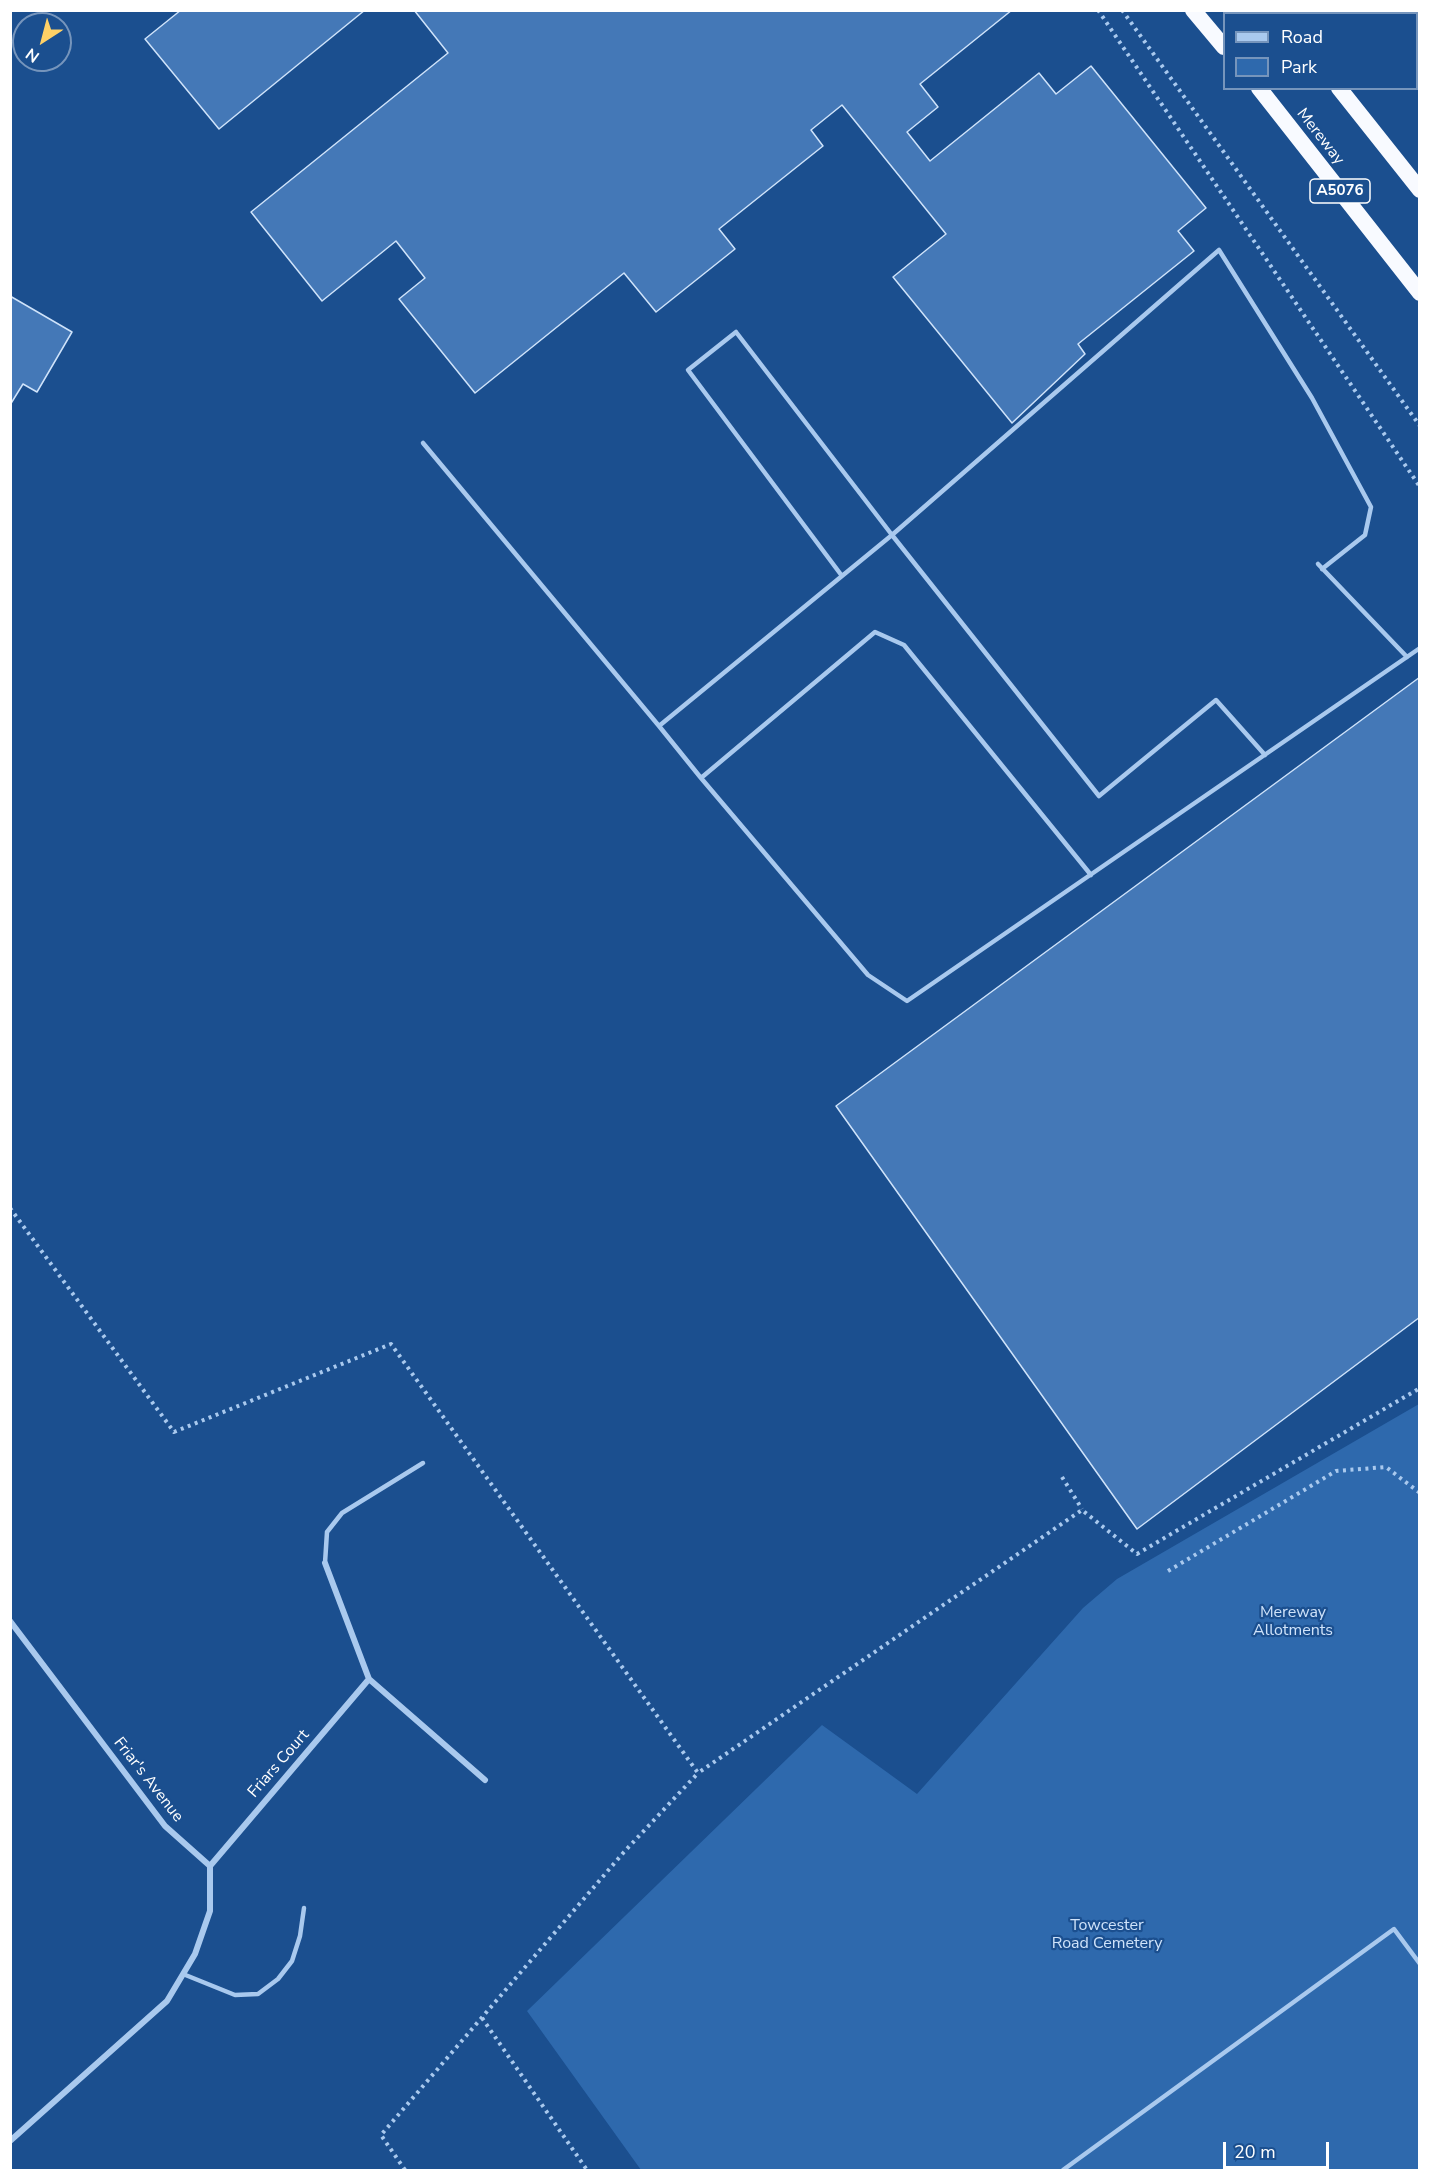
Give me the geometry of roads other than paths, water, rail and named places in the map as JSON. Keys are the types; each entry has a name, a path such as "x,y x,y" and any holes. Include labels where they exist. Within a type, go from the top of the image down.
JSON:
{"highway":[{"path":"1193,10 1223,46"},
{"name":"Mereway","path":"1261,90 1419,293"},
{"path":"1341,90 1419,190"}],"street":[{"path":"325,1563 369,1679 485,1780"},
{"name":"Friar's Avenue","path":"10,1621 165,1826 210,1866"},
{"name":"Friars Court","path":"210,1866 369,1679"},
{"path":"10,2141 167,2001 195,1954 210,1911 210,1866"}],"lane":[{"path":"659,726 892,535 1219,249 1312,398 1371,507 1365,535 1322,569"},
{"path":"842,576 688,370 736,332 892,535 1099,796 1216,700 1265,755"},
{"path":"423,443 868,975 907,1001 1419,648"},
{"path":"1318,564 1407,657"},
{"path":"701,778 875,632 904,645 1091,874"},
{"path":"325,1563 327,1532 342,1513 423,1463"},
{"path":"183,1974 235,1995 258,1994 278,1979 292,1961 300,1936 304,1908"},
{"path":"1063,2170 1394,1929 1419,1964"}],"park label":[{"name":"Mereway Allotments","path":"1293,1622"},
{"name":"Towcester Road Cemetery","path":"1107,1935"}]}
